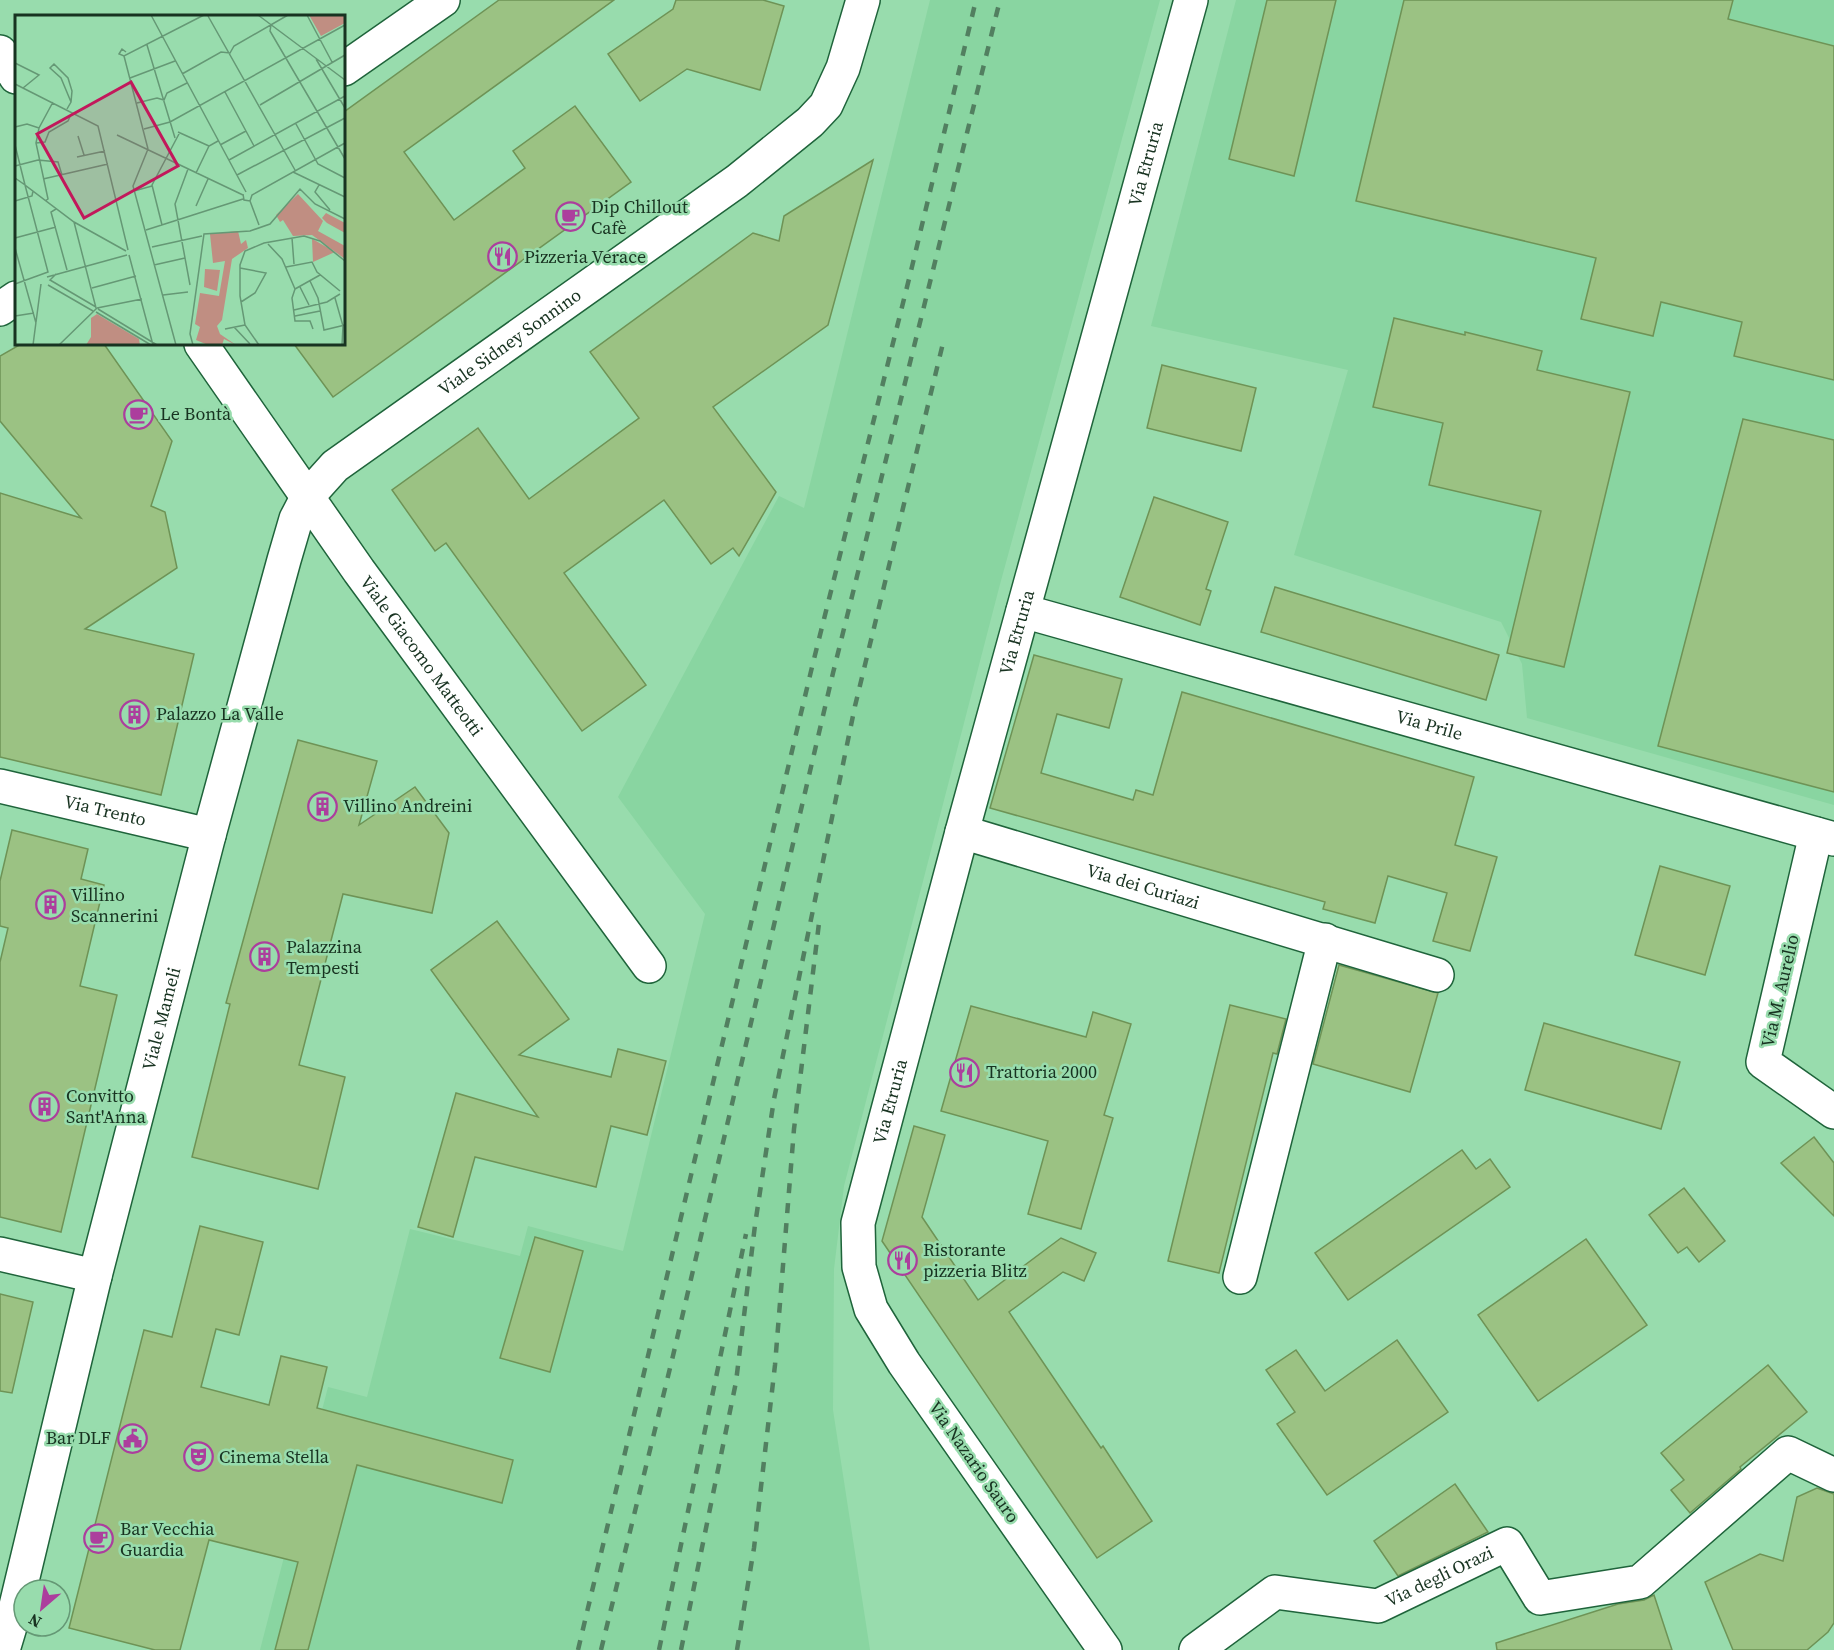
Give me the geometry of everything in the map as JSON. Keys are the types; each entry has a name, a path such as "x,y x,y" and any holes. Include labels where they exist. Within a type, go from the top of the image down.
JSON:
{"street":[{"path":"345,68 443,0"},
{"name":"Viale Sidney Sonnino","path":"308,496 335,466 738,181 810,122 826,105 843,68 863,0"},
{"name":"Via Etruria","path":"859,1267 858,1223 962,832 1191,0"},
{"path":"0,52 15,75"},
{"path":"0,309 15,299"},
{"name":"Viale Giacomo Matteotti","path":"202,345 359,571 649,966"},
{"name":"Viale Mameli","path":"3,1650 15,1610 95,1276 209,835 284,560 296,519 308,496"},
{"name":"Via Prile","path":"1023,612 1825,837"},
{"name":"Via Trento","path":"0,786 209,835"},
{"name":"Via dei Curiazi","path":"962,832 1437,975"},
{"name":"Via M. Aurelio","path":"1825,837 1763,1062 1834,1112"},
{"path":"1240,1277 1325,940"},
{"path":"0,1254 95,1276"},
{"name":"Via Nazario Sauro","path":"859,1267 871,1309 904,1363 1106,1650"},
{"name":"Via degli Orazi","path":"1196,1650 1275,1592 1378,1606 1507,1544 1540,1598 1640,1582 1788,1453 1834,1475"}],"shaded area":[{"path":"930,0 1160,0 999,588 844,1186 834,1269 833,1410 870,1650 260,1650 328,1387 367,1397 410,1229 520,1256 528,1226 623,1251 705,914 618,797 779,496 804,508"},
{"path":"1236,0 1834,0 1834,805 1527,718 1522,664 1501,622 1294,555 1348,370 1151,326"}],"building":[{"path":"499,0 614,0 404,152 454,220 525,168 513,151 575,106 631,182 333,397 295,345 345,345 345,111"},
{"path":"676,0 763,0 784,6 760,90 687,69 640,101 608,54 673,9"},
{"path":"1267,0 1336,0 1294,176 1229,159"},
{"path":"1404,0 1733,0 1728,19 1834,46 1834,380 1734,356 1742,322 1661,302 1653,336 1581,319 1596,258 1356,201"},
{"path":"873,160 828,325 713,407 776,492 739,556 733,548 711,564 664,500 564,573 646,685 582,731 446,543 435,551 392,490 478,428 529,499 639,418 590,352 753,233 779,241 784,216"},
{"path":"1394,318 1542,351 1537,370 1630,392 1564,667 1507,653 1541,511 1429,485 1443,423 1373,407"},
{"path":"19,345 105,345 172,441 151,506 165,512 177,568 85,629 194,654 161,795 0,757 0,493 81,518 0,421 0,356"},
{"path":"1162,365 1256,388 1241,451 1147,428"},
{"path":"1743,419 1834,440 1834,792 1658,746"},
{"path":"1154,497 1228,522 1206,589 1211,591 1200,625 1120,597"},
{"path":"1275,587 1499,655 1486,700 1261,632"},
{"path":"1034,655 1122,679 1109,728 1057,714 1041,773 1133,800 1136,790 1153,795 1182,692 1474,777 1455,845 1497,857 1470,951 1433,941 1447,893 1388,876 1375,923 1323,909 1325,902 990,808"},
{"path":"298,740 377,761 359,825 415,787 449,833 432,913 343,894 299,1065 345,1077 318,1189 192,1157 230,1004 226,1003"},
{"name":"Convitto Sant'Anna","path":"12,830 88,849 81,879 104,885 80,986 117,995 61,1232 0,1217 0,962 8,928 0,926 0,881"},
{"path":"1660,866 1730,886 1705,975 1635,955"},
{"path":"497,921 569,1019 519,1055 611,1077 618,1049 666,1061 647,1135 611,1126 596,1187 475,1157 453,1237 418,1227 456,1093 538,1117 431,970"},
{"path":"1339,965 1438,993 1410,1092 1313,1064"},
{"path":"1230,1005 1286,1019 1277,1054 1273,1053 1219,1273 1168,1261"},
{"path":"971,1006 1086,1037 1093,1012 1131,1024 1104,1115 1113,1118 1081,1229 1028,1214 1048,1141 941,1111"},
{"path":"1544,1023 1680,1062 1661,1129 1525,1090"},
{"path":"914,1126 945,1135 922,1217 978,1300 1061,1238 1096,1253 1084,1281 1063,1272 1009,1312 1101,1448 1103,1446 1152,1521 1097,1558 882,1241"},
{"path":"1814,1137 1834,1163 1834,1216 1781,1163"},
{"path":"1462,1150 1476,1169 1490,1159 1510,1187 1348,1300 1315,1253"},
{"path":"1684,1188 1725,1241 1699,1262 1687,1247 1678,1253 1649,1215"},
{"path":"200,1226 263,1242 239,1335 216,1329 201,1387 269,1405 281,1356 327,1367 317,1408 513,1460 502,1503 357,1465 308,1650 275,1650 298,1562 209,1540 180,1650 155,1650 72,1629 72,1616 144,1330 172,1337"},
{"path":"535,1237 583,1251 550,1372 500,1358"},
{"path":"1586,1239 1647,1325 1538,1401 1478,1315"},
{"path":"0,1294 33,1302 12,1393 0,1391"},
{"path":"1397,1340 1448,1412 1327,1495 1277,1424 1295,1412 1266,1370 1296,1350 1325,1391"},
{"path":"1768,1365 1807,1412 1740,1467 1741,1469 1690,1513 1671,1490 1684,1480 1661,1453"},
{"path":"1455,1484 1488,1532 1398,1576 1374,1541"},
{"path":"1817,1488 1834,1494 1834,1623 1828,1632 1807,1650 1733,1650 1705,1582 1760,1554 1783,1561 1797,1497"},
{"path":"1654,1595 1672,1650 1497,1650 1496,1643 1618,1604 1644,1600"}],"railway":[{"path":"578,1650 812,667 976,0"},
{"path":"601,1650 672,1360 833,673 1000,0"},
{"path":"681,1650 736,1382 755,1225 774,1099 855,706 944,339"},
{"path":"737,1650 754,1548 775,1365 794,1129 819,923"},
{"path":"659,1650 746,1234"}],"place":[{"name":"Dip Chillout Cafè","path":"570,217"},
{"name":"Pizzeria Verace","path":"503,257"},
{"name":"Le Bontà","path":"139,414"},
{"name":"Palazzo La Valle","path":"135,714"},
{"name":"Villino Andreini","path":"322,806"},
{"name":"Villino Scannerini","path":"50,905"},
{"name":"Palazzina Tempesti","path":"265,957"},
{"name":"Trattoria 2000","path":"965,1072"},
{"name":"Convitto Sant'Anna","path":"45,1106"},
{"name":"Ristorante pizzeria Blitz","path":"902,1260"},
{"name":"Bar DLF","path":"132,1438"},
{"name":"Cinema Stella","path":"198,1457"},
{"name":"Bar Vecchia Guardia","path":"99,1539"}]}
